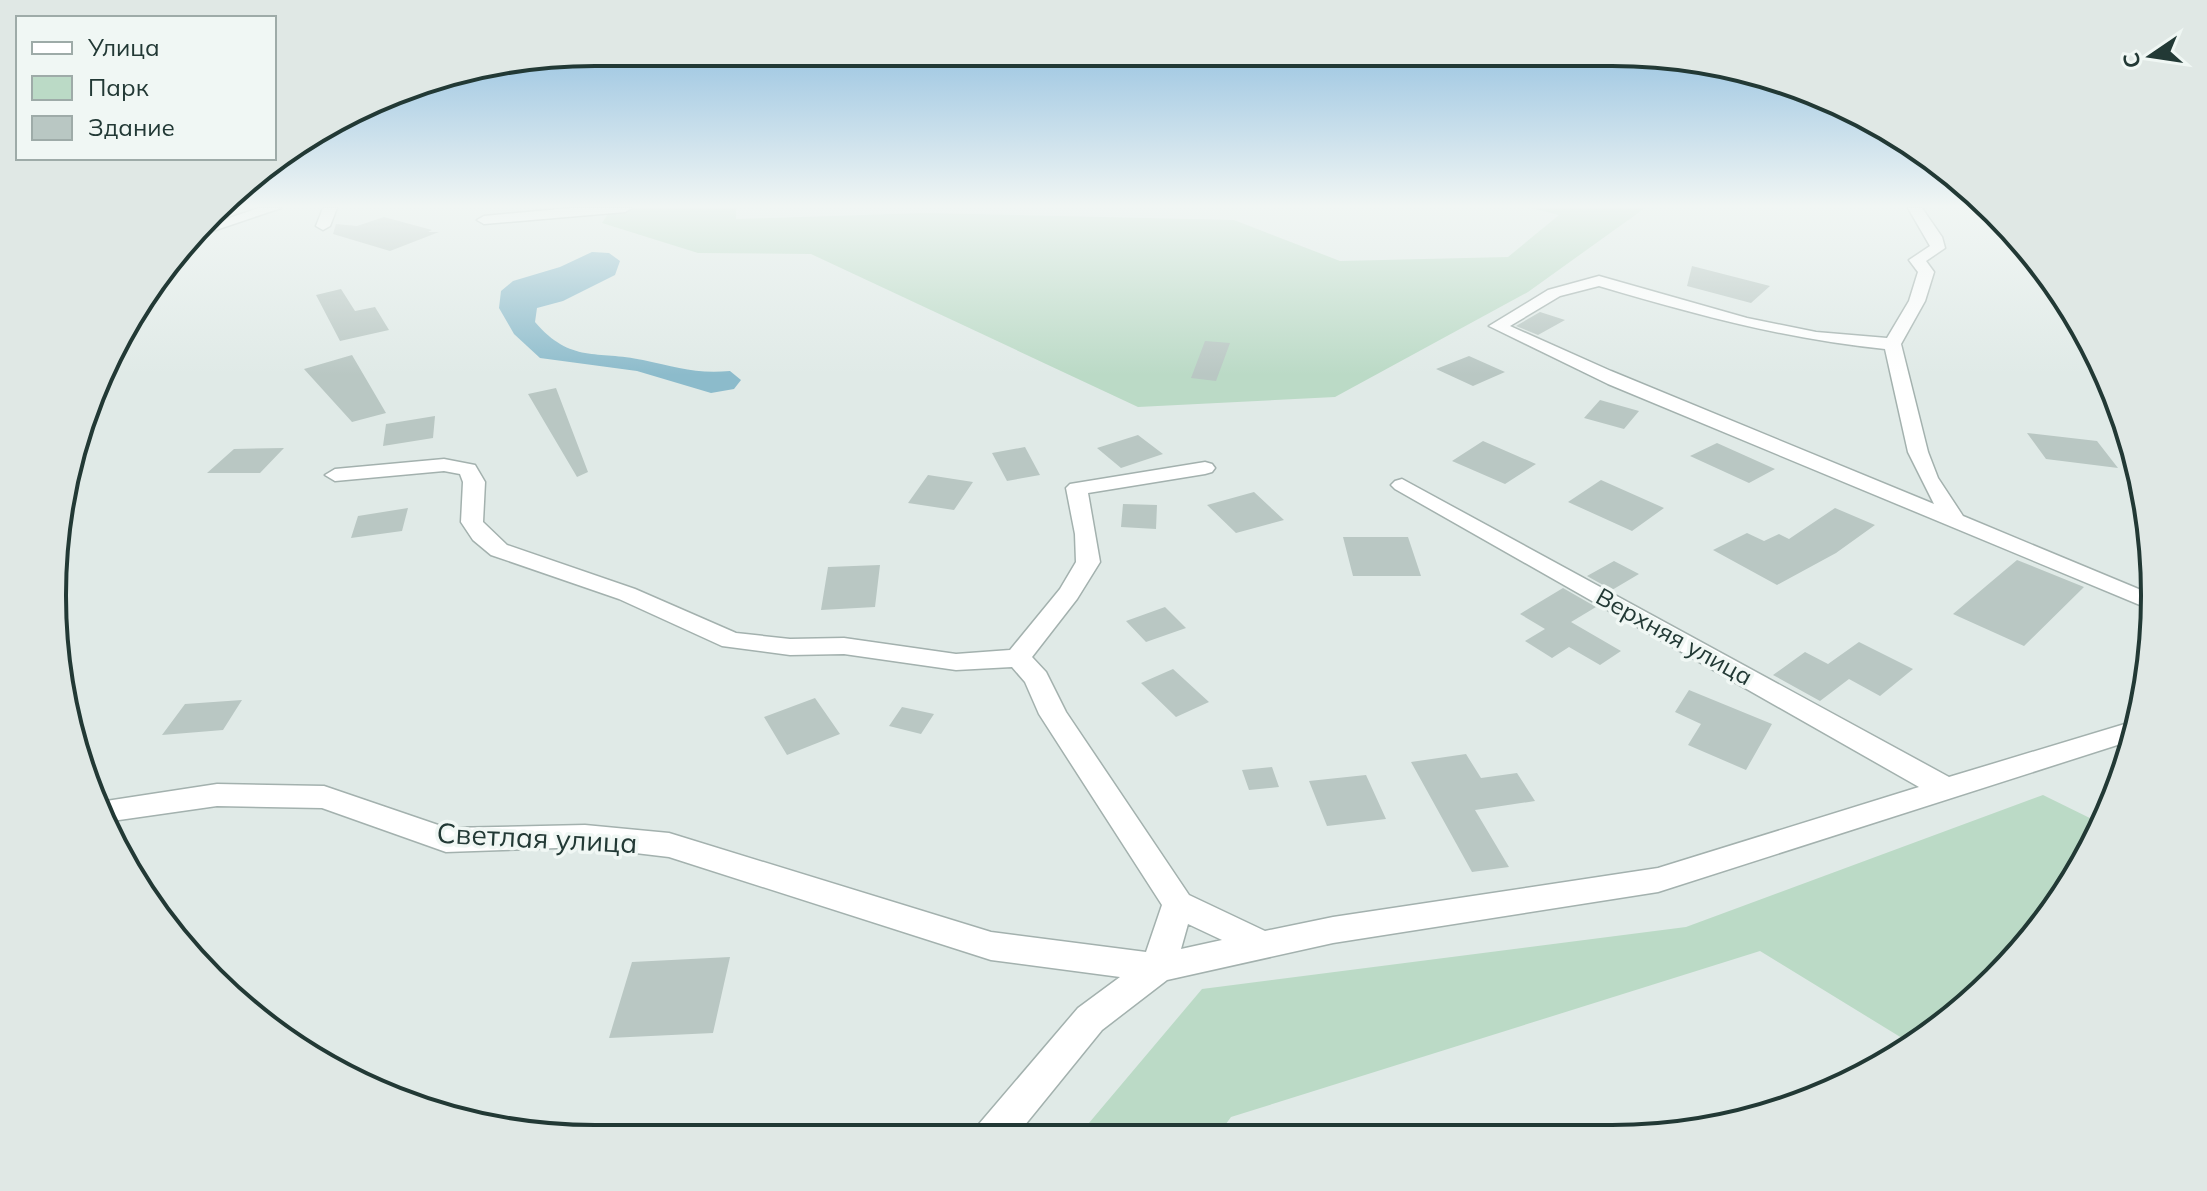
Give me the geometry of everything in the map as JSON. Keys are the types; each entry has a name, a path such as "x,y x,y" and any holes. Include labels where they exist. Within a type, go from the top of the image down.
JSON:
{"street":[{"path":"1920,264 1926,272 1924,289 1917,306 1892,344 1907,395 1918,452 1928,478 1956,523"},
{"path":"1892,344 1816,337 1745,323 1599,281 1554,293 1497,326 1610,377 2141,598"},
{"path":"335,475 444,465 468,469 474,482 472,522 481,535 499,550 627,594 731,640 790,647 844,646 956,662 1018,658"},
{"path":"1018,658 1054,609 1077,585 1088,565 1087,531 1077,488 1205,468"},
{"name":"Верхняя улица","path":"1402,485 1946,789"},
{"path":"1018,658 1037,678 1053,714 1178,904 1265,946"},
{"path":"1002,1125 1090,1019 1158,968 1333,930 1658,880 2123,733"},
{"name":"Светлая улица","path":"112,810 217,795 324,797 446,840 585,836 669,845 991,946 1158,968"},
{"path":"1158,968 1178,904"}],"green space":[{"path":"831,264 1568,264 1528,292 1335,397 1138,407"},
{"path":"2043,795 2091,819 2052,890 2010,945 1961,994 1902,1038 1760,951 1231,1117 1225,1125 1087,1125 1202,989 1686,927"}],"water":[{"path":"567,264 619,264 615,275 563,301 537,308 535,322 561,344 585,353 627,357 696,371 730,371 741,380 734,389 711,393 637,371 540,358 514,334 499,308 501,291 513,281"}],"building":[{"path":"1692,266 1770,286 1751,303 1687,286"},
{"path":"341,289 355,311 375,307 389,330 340,341 316,295"},
{"path":"1540,312 1565,320 1538,335 1516,326"},
{"path":"1205,341 1230,343 1216,381 1191,378"},
{"path":"352,355 386,413 352,422 304,369"},
{"path":"1469,356 1505,372 1473,386 1436,369"},
{"path":"556,388 588,472 577,477 528,394"},
{"path":"1600,400 1639,411 1624,429 1584,418"},
{"path":"435,416 433,438 383,446 386,424"},
{"path":"2027,433 2097,441 2118,468 2046,459"},
{"path":"1138,435 1163,454 1121,468 1097,448"},
{"path":"1483,441 1536,464 1505,484 1452,461"},
{"path":"1717,443 1775,469 1749,483 1690,456"},
{"path":"1025,447 1040,475 1007,481 992,453"},
{"path":"284,448 260,473 207,473 234,449"},
{"path":"928,475 973,482 954,510 908,503"},
{"path":"1601,480 1664,508 1632,531 1568,502"},
{"path":"1254,492 1284,520 1236,533 1207,505"},
{"path":"1123,504 1157,505 1156,529 1121,527"},
{"path":"408,508 402,531 351,538 358,516"},
{"path":"1835,508 1875,525 1836,553 1777,585 1713,550 1747,533 1764,541 1779,534 1789,539"},
{"path":"1343,537 1408,537 1421,576 1353,576"},
{"path":"2017,560 2084,587 2024,646 1953,614"},
{"path":"1614,561 1639,574 1612,590 1587,576"},
{"path":"880,565 875,607 821,610 828,567"},
{"path":"1563,588 1596,607 1571,622 1621,651 1600,665 1569,647 1552,658 1525,641 1545,629 1520,614"},
{"path":"1165,607 1186,628 1146,642 1126,621"},
{"path":"1859,642 1913,669 1880,696 1849,679 1820,701 1773,675 1805,652 1828,664"},
{"path":"1173,669 1209,702 1176,717 1141,683"},
{"path":"1689,690 1772,724 1746,770 1688,745 1701,724 1675,712"},
{"path":"815,698 840,734 787,755 764,717"},
{"path":"242,700 223,730 162,735 185,704"},
{"path":"902,707 934,714 921,734 889,726"},
{"path":"1466,754 1481,778 1517,773 1535,801 1475,810 1509,867 1472,872 1411,762"},
{"path":"1272,767 1279,787 1249,790 1242,770"},
{"path":"1366,775 1386,819 1327,826 1309,781"},
{"path":"730,957 713,1033 609,1038 632,962"}]}
